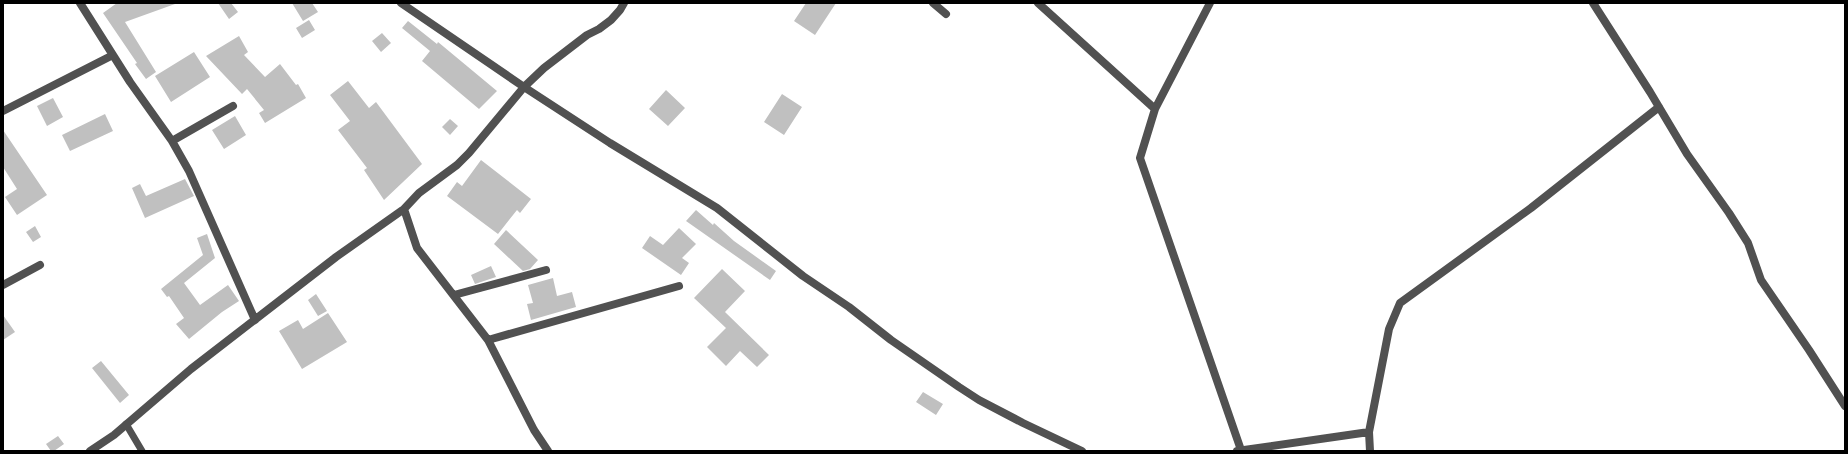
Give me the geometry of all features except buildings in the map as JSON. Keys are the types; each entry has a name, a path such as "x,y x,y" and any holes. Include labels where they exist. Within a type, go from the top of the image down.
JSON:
{"street":[{"path":"80,3 130,82 172,141 198,188 255,320"},
{"path":"401,3 524,87 717,208 803,276 849,307 891,340 974,397 1023,423 1082,451"},
{"path":"90,451 336,257 404,209 419,193 457,165 469,153 524,87 544,68 611,20 624,3"},
{"path":"933,3 946,14"},
{"path":"1038,3 1155,109"},
{"path":"1210,3 1155,109 1140,158 1238,451 1369,432"},
{"path":"1593,3 1687,154 1729,213 1748,243 1760,280 1809,350 1845,406"},
{"path":"3,111 113,55"},
{"path":"172,141 233,106"},
{"path":"1370,451 1369,432 1388,329 1400,303 1531,208 1659,107"},
{"path":"404,209 416,248 488,340 534,430 548,451"},
{"path":"3,285 40,265"},
{"path":"454,295 546,270"},
{"path":"488,340 678,286"}],"lane":[{"path":"126,424 142,451"}]}
